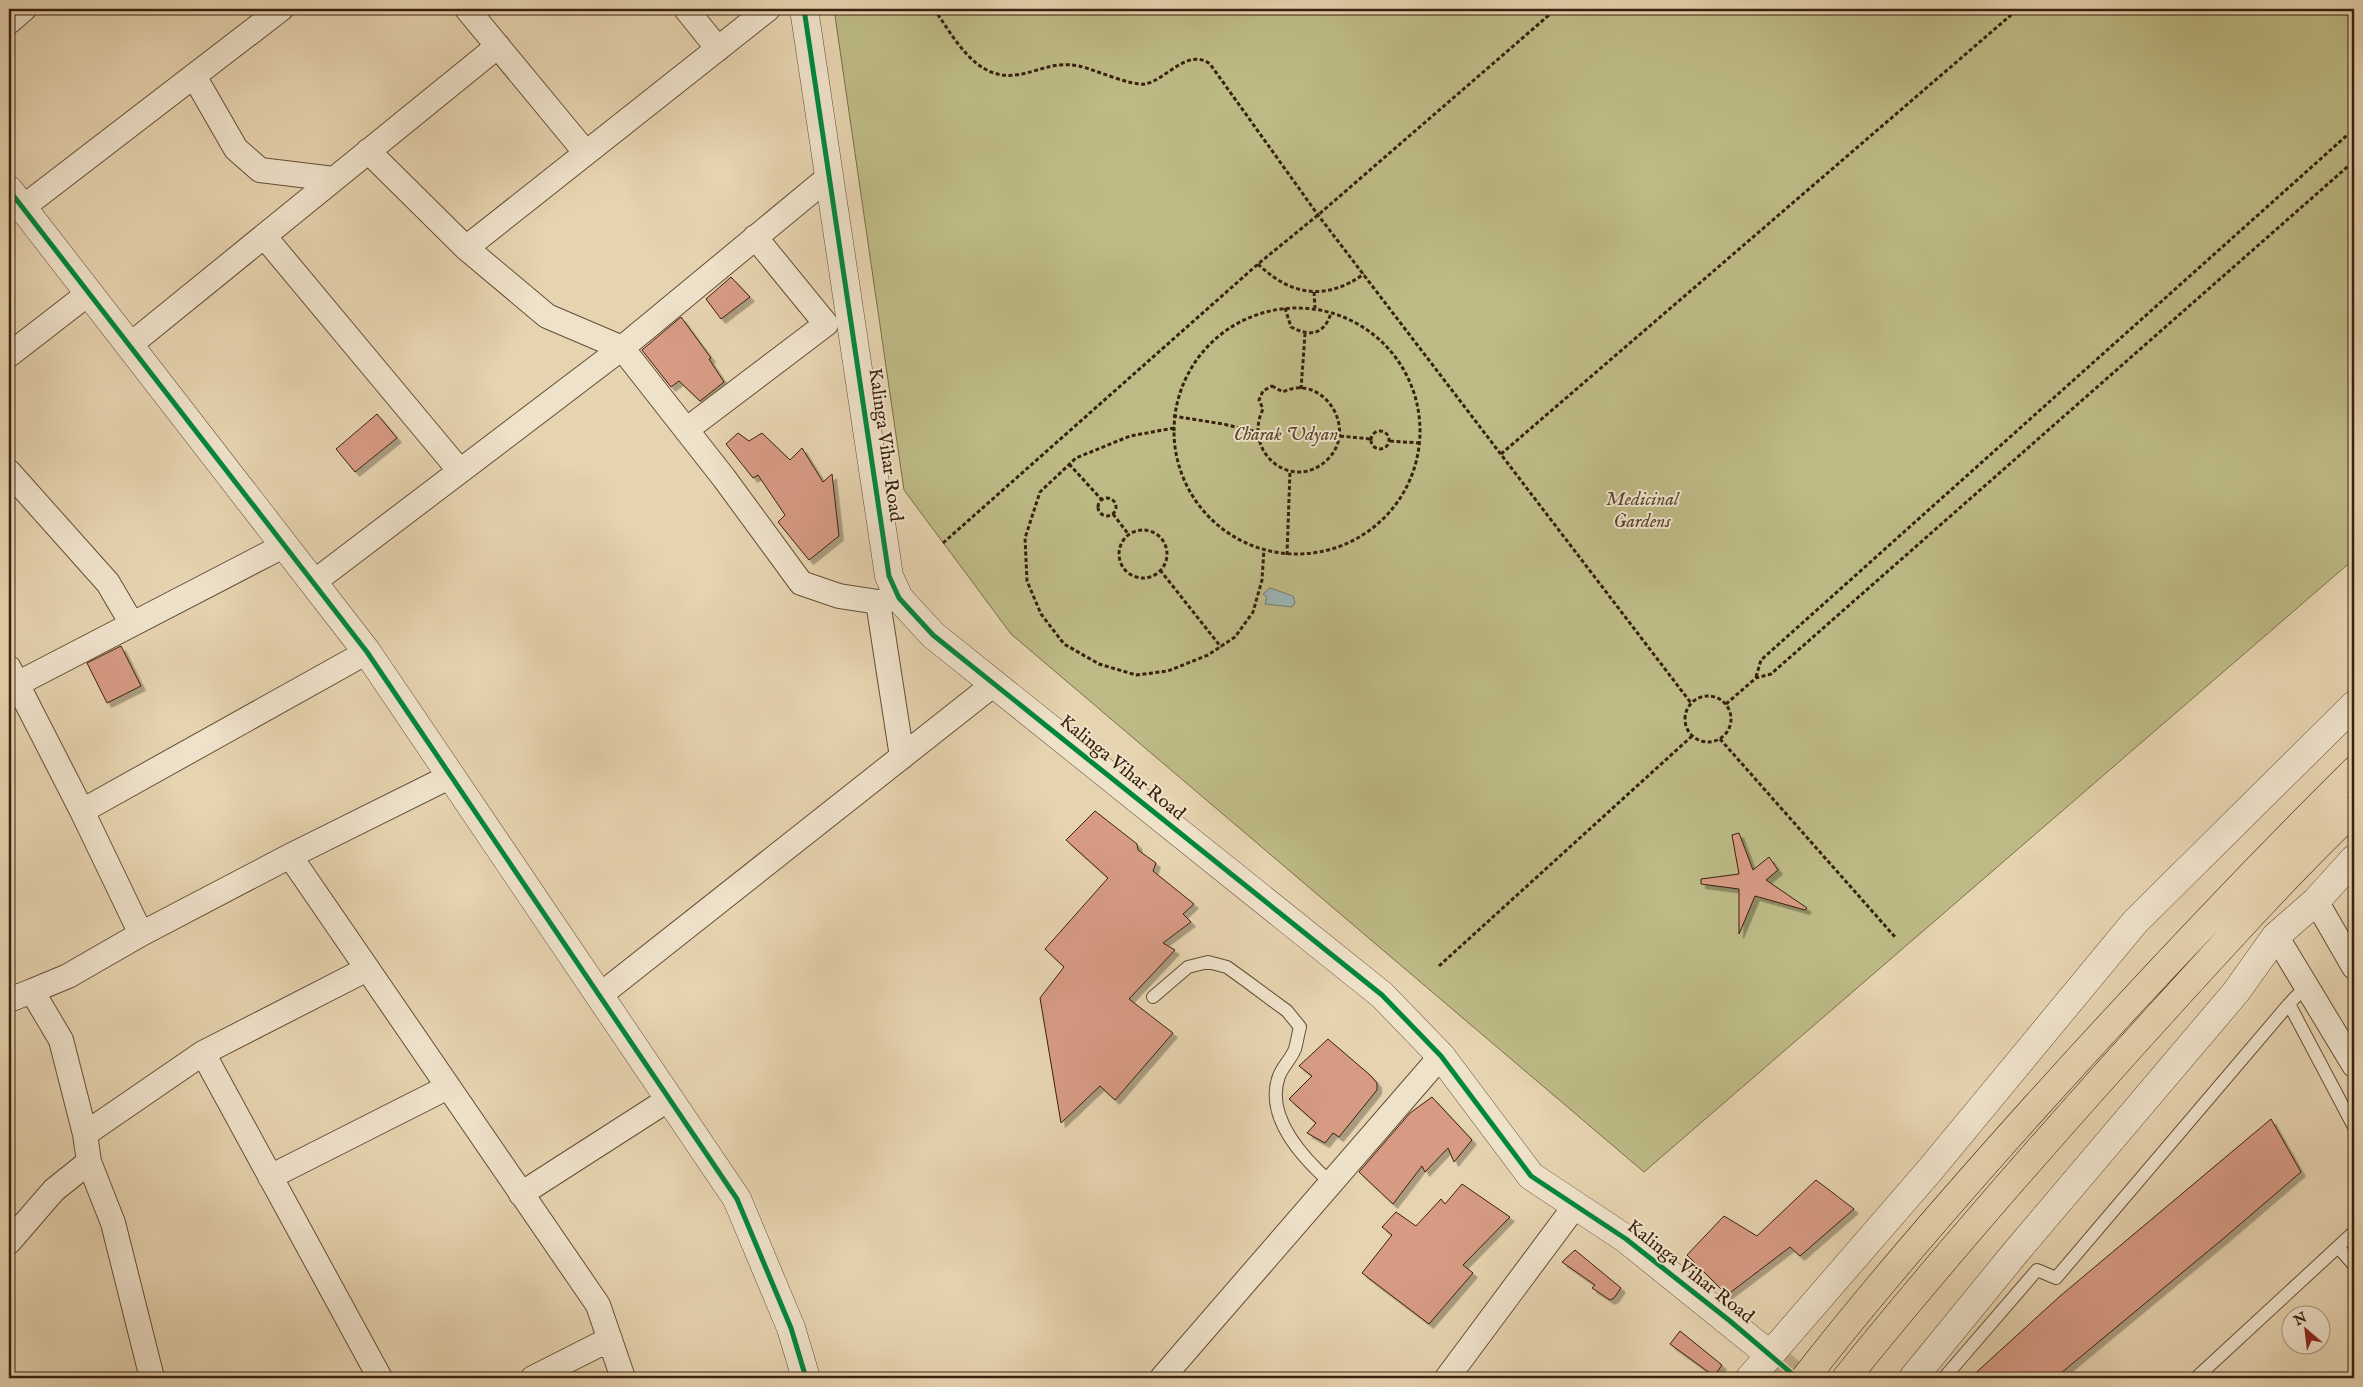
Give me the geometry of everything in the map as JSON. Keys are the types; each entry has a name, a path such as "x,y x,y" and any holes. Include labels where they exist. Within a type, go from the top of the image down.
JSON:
{"highway":[{"path":"1805,1378 1969,1181 2221,906 2354,771"},
{"path":"1853,1370 1991,1204 2128,1050 2242,925 2354,810"}],"street":[{"path":"9,22 24,9"},
{"path":"281,9 194,76 16,199 368,652 737,1199 791,1328 806,1378"},
{"path":"467,9 586,153"},
{"path":"686,9 718,49"},
{"path":"466,248 768,9"},
{"name":"Kalinga Vihar Road","path":"804,9 890,576 888,600 1382,995 1441,1056 1531,1176 1626,1240 1770,1355"},
{"path":"130,345 498,46"},
{"path":"194,76 236,149 260,170 334,179"},
{"path":"368,151 466,248 547,316 622,348 801,583 838,596 888,600 902,757"},
{"path":"314,582 622,348 830,176"},
{"path":"264,236 460,471"},
{"path":"686,430 826,324 755,237"},
{"path":"9,355 89,293"},
{"path":"9,472 108,583 132,624"},
{"path":"141,934 82,810 13,676 132,624 285,545"},
{"path":"82,810 368,652"},
{"path":"599,996 994,684"},
{"path":"1750,1378 1930,1170 2135,922 2354,705"},
{"path":"9,1000 68,976 141,934 290,856 451,776"},
{"path":"290,856 598,1305 623,1378"},
{"path":"1913,1378 2014,1252 2236,992 2276,936 2316,901 2354,859"},
{"path":"2316,901 2354,967"},
{"path":"2276,936 2354,1065"},
{"path":"85,1134 202,1053 367,969"},
{"path":"32,991 60,1040 85,1134 88,1162 113,1223 152,1378"},
{"path":"202,1053 380,1378"},
{"path":"1162,1378 1441,1056"},
{"path":"270,1177 448,1087"},
{"path":"521,1194 669,1099"},
{"path":"9,1242 54,1190 88,1162"},
{"path":"1447,1378 1575,1206"},
{"path":"534,1378 610,1339"}],"lane":[{"path":"1152,996 1188,967 1208,962 1227,967 1287,1011 1300,1027 1294,1050 1280,1074 1275,1090 1277,1111 1290,1136 1310,1165 1331,1183"},
{"path":"1944,1378 2037,1270 2056,1278 2306,986"},
{"path":"2289,1004 2354,1127"},
{"path":"2196,1378 2354,1232"},
{"path":"2338,1247 2354,1265"}],"path":[{"path":"934,9 961,48 978,65 994,74 1015,75 1059,64 1105,73 1132,83 1144,84 1187,61 1206,61 1216,70 1318,215 1691,703"},
{"path":"943,543 1258,264 1318,215 1556,9"},
{"path":"1502,454 2018,9"},
{"path":"1756,678 1761,660 2354,129"},
{"path":"1726,704 1756,678 1772,674 2354,161"},
{"path":"1258,264 1278,282 1293,289 1314,292 1334,290 1364,274"},
{"path":"1314,292 1315,308"},
{"path":"1277,308 1315,308 1359,323 1392,349 1413,385 1422,426 1416,468 1396,506 1365,535 1326,552 1287,555 1248,546 1214,524 1189,493 1175,456 1173,416 1184,378 1207,345 1239,321 1277,308"},
{"path":"1285,308 1291,327 1304,334 1312,334 1321,329 1332,313"},
{"path":"1301,389 1304,334"},
{"path":"1272,386 1283,392 1301,389 1315,392 1326,399 1335,410 1340,422 1340,436 1332,454 1317,468 1304,472 1290,471 1277,466 1267,458 1259,446 1257,432 1258,418 1263,410 1259,400 1263,391 1272,386"},
{"path":"1173,416 1257,432"},
{"path":"1174,428 1130,436 1076,458 1040,492 1025,538 1027,581 1041,614 1064,644 1100,664 1136,675 1168,671 1208,655 1235,637 1253,612 1262,580 1264,550"},
{"path":"1371,438 1377,431 1383,431 1388,435 1390,441"},
{"path":"1340,436 1371,438"},
{"path":"1371,438 1374,447 1379,449 1387,446 1390,441"},
{"path":"1390,441 1419,443"},
{"path":"1069,464 1102,500"},
{"path":"1287,555 1290,471"},
{"path":"1108,498 1113,501 1116,506 1113,514 1104,515 1100,512 1099,504 1102,500 1108,498"},
{"path":"1113,514 1129,535"},
{"path":"1145,530 1159,536 1166,549 1166,557 1160,570 1146,578 1138,578 1124,569 1119,553 1120,546 1129,535 1145,530"},
{"path":"1160,570 1221,647"},
{"path":"1705,696 1713,696 1726,704 1730,711 1730,726 1720,739 1706,742 1692,736 1688,730 1685,716 1691,703 1705,696"},
{"path":"1439,966 1692,736"},
{"path":"1720,739 1895,937"}],"green space":[{"name":"Medicinal Gardens","path":"834,9 2354,9 2354,559 1644,1172 1011,634 904,490"}],"water":[{"path":"1270,588 1293,596 1295,603 1292,607 1265,604 1267,597 1263,594"}],"building":[{"path":"731,277 750,297 721,319 706,299"},
{"path":"681,317 711,358 709,359 724,382 700,401 679,381 671,387 642,350"},
{"path":"377,414 397,438 355,472 336,449"},
{"path":"738,433 749,441 762,433 790,460 802,448 823,482 832,474 839,536 809,560 778,522 785,515 758,475 753,478 726,444"},
{"path":"121,646 141,686 107,703 87,663"},
{"path":"1095,811 1137,844 1138,850 1156,863 1153,871 1194,904 1183,914 1191,922 1163,943 1175,950 1129,999 1173,1033 1115,1100 1100,1086 1061,1123 1040,998 1064,967 1045,949 1108,878 1066,840"},
{"path":"1739,833 1753,870 1769,857 1778,870 1766,880 1807,908 1805,910 1755,896 1739,934 1739,889 1701,884 1701,879 1739,874 1732,835"},
{"path":"1328,1039 1370,1075 1377,1083 1377,1090 1339,1137 1333,1133 1325,1143 1307,1133 1316,1123 1289,1099 1312,1076 1299,1066"},
{"path":"1432,1097 1472,1140 1454,1162 1448,1148 1425,1172 1422,1166 1393,1204 1359,1172 1410,1113"},
{"path":"2271,1119 2301,1172 2055,1378 1970,1378 2059,1297"},
{"path":"1816,1180 1854,1209 1800,1256 1790,1247 1727,1295 1687,1255 1724,1216 1757,1236"},
{"path":"1462,1184 1510,1217 1463,1265 1473,1273 1429,1324 1362,1273 1392,1235 1382,1227 1396,1212 1416,1226 1441,1199 1445,1204"},
{"path":"1575,1250 1621,1288 1614,1298 1610,1300 1592,1288 1595,1285 1562,1262"},
{"path":"1680,1331 1722,1365 1714,1376 1670,1344"}],"tunnel":[{"path":"1770,1355 1797,1378"}],"cycle path":[{"path":"804,9 889,576 899,598 933,635 1382,995 1441,1056 1531,1176 1626,1239 1730,1321 1797,1378"},
{"path":"9,190 367,652 737,1199 791,1328 806,1378"}],"park label":[{"name":"Charak Udyan","path":"1286,435"}]}
